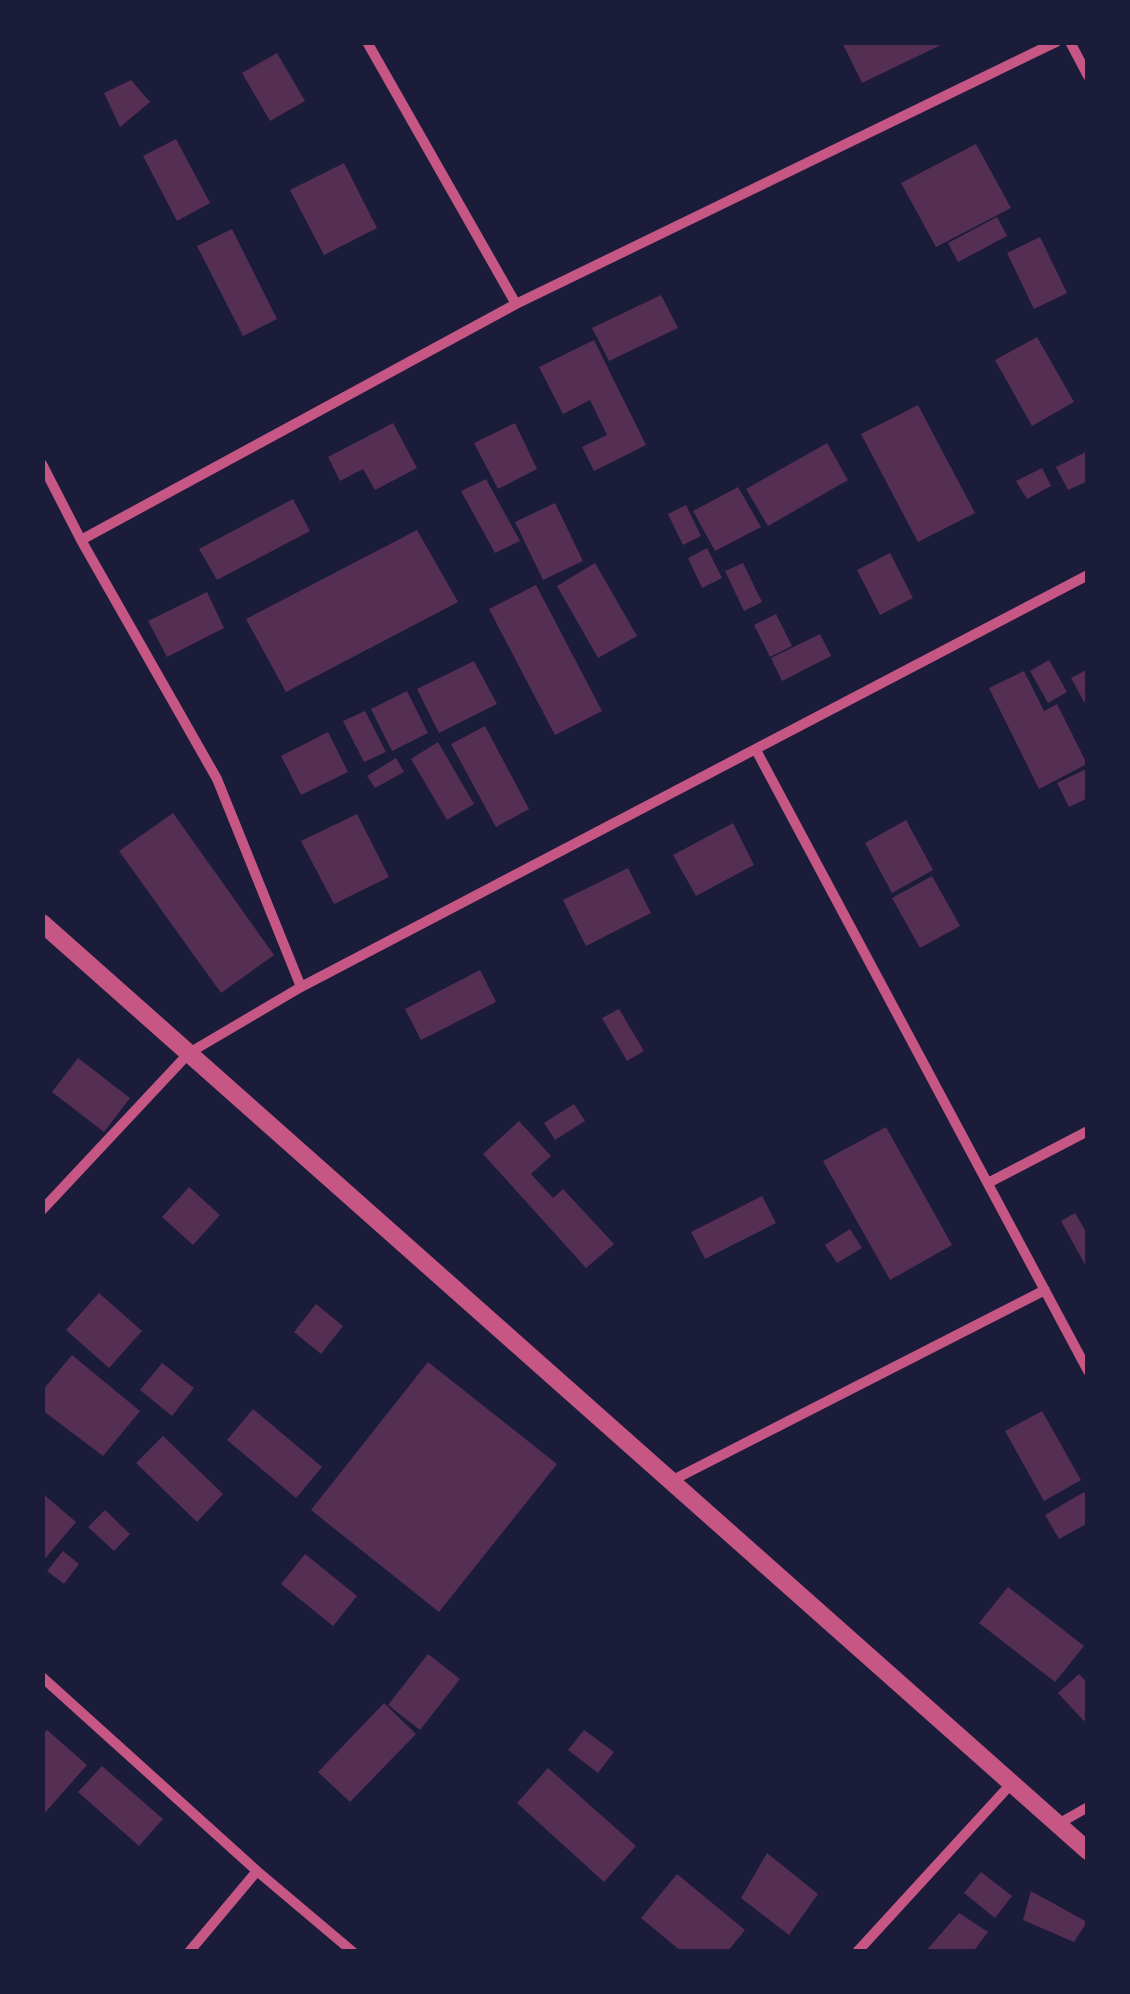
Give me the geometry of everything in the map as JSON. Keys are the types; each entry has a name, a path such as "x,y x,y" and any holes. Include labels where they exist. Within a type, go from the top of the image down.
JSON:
{"street":[{"path":"367,42 516,304"},
{"path":"81,540 516,304 1056,42"},
{"path":"1070,42 1088,76"},
{"path":"42,464 217,779 300,987"},
{"path":"42,1210 188,1053 300,987 1088,576"},
{"path":"756,750 1088,1370"},
{"path":"42,923 1088,1850"},
{"path":"988,1182 1088,1131"},
{"path":"671,1481 1045,1290"},
{"path":"42,1678 353,1952"},
{"path":"857,1952 1011,1784"},
{"path":"1058,1824 1088,1808"},
{"path":"189,1952 257,1870"}],"building":[{"path":"842,42 947,42 862,83"},
{"path":"277,53 305,101 270,121 242,73"},
{"path":"131,80 150,102 120,127 104,93"},
{"path":"176,139 210,203 177,221 143,156"},
{"path":"976,144 1011,208 936,247 901,183"},
{"path":"344,163 377,228 324,255 290,190"},
{"path":"997,217 1007,236 958,262 948,243"},
{"path":"232,229 277,319 243,336 197,246"},
{"path":"1040,237 1067,293 1034,309 1007,253"},
{"path":"661,295 678,328 609,361 592,328"},
{"path":"1037,337 1074,402 1032,426 995,360"},
{"path":"594,340 646,445 594,471 582,447 607,435 590,400 563,414 539,367"},
{"path":"918,405 975,513 918,542 861,434"},
{"path":"393,423 417,468 375,490 363,469 340,481 328,457"},
{"path":"515,423 537,469 498,489 474,443"},
{"path":"827,443 848,480 768,526 746,489"},
{"path":"1088,451 1088,481 1068,490 1056,467"},
{"path":"1042,468 1051,486 1027,499 1016,481"},
{"path":"486,479 520,541 495,553 461,491"},
{"path":"738,487 761,527 715,551 693,511"},
{"path":"293,499 310,531 217,580 199,549"},
{"path":"555,503 583,561 543,580 515,522"},
{"path":"686,505 701,536 683,545 668,514"},
{"path":"417,530 458,602 286,692 246,619"},
{"path":"707,548 722,578 702,588 688,558"},
{"path":"890,553 913,598 880,615 857,570"},
{"path":"595,563 637,636 598,658 557,586"},
{"path":"743,563 762,602 744,611 725,571"},
{"path":"536,585 602,711 555,735 489,609"},
{"path":"207,592 224,628 167,657 148,621"},
{"path":"776,614 792,646 770,657 754,625"},
{"path":"820,634 831,656 782,681 771,658"},
{"path":"1049,660 1067,692 1048,703 1030,671"},
{"path":"474,661 497,704 439,733 417,689"},
{"path":"1088,669 1088,709 1071,678"},
{"path":"1024,671 1044,711 1057,704 1087,764 1039,789 989,688"},
{"path":"407,691 428,733 392,751 371,709"},
{"path":"365,711 386,752 364,762 343,721"},
{"path":"485,726 529,809 496,827 451,744"},
{"path":"328,732 348,772 301,795 281,756"},
{"path":"438,742 474,804 447,820 411,759"},
{"path":"396,758 404,772 375,788 367,776"},
{"path":"1088,768 1088,798 1069,807 1057,783"},
{"path":"173,813 274,955 221,993 119,851"},
{"path":"357,814 389,877 334,904 301,841"},
{"path":"906,820 933,870 892,893 865,843"},
{"path":"733,823 754,865 696,896 673,855"},
{"path":"628,868 651,913 586,946 563,900"},
{"path":"932,876 960,926 920,948 892,898"},
{"path":"480,970 496,1002 421,1040 405,1009"},
{"path":"619,1009 644,1051 627,1061 602,1018"},
{"path":"78,1058 130,1098 104,1132 52,1092"},
{"path":"574,1104 585,1121 555,1140 544,1123"},
{"path":"519,1121 551,1156 531,1174 553,1198 563,1189 614,1244 586,1268 483,1154"},
{"path":"886,1127 952,1245 890,1280 823,1161"},
{"path":"189,1187 220,1215 193,1245 162,1217"},
{"path":"762,1196 776,1223 705,1259 691,1232"},
{"path":"1075,1213 1088,1235 1088,1270 1061,1221"},
{"path":"850,1229 862,1248 837,1263 825,1245"},
{"path":"99,1293 142,1331 109,1368 66,1330"},
{"path":"316,1304 343,1326 321,1354 294,1332"},
{"path":"72,1355 140,1411 103,1456 42,1410 42,1391"},
{"path":"428,1362 557,1464 439,1612 311,1510"},
{"path":"162,1363 194,1388 172,1416 140,1390"},
{"path":"253,1409 322,1467 296,1498 227,1440"},
{"path":"1042,1411 1081,1480 1044,1501 1005,1431"},
{"path":"163,1436 223,1494 197,1522 136,1463"},
{"path":"1084,1492 1088,1498 1088,1523 1059,1539 1045,1515"},
{"path":"42,1493 76,1522 42,1562"},
{"path":"105,1510 130,1534 114,1551 88,1527"},
{"path":"63,1551 79,1564 64,1584 47,1571"},
{"path":"305,1554 357,1596 333,1626 281,1584"},
{"path":"1008,1587 1084,1646 1055,1682 979,1623"},
{"path":"428,1654 460,1679 420,1730 388,1705"},
{"path":"1079,1674 1088,1683 1088,1718 1084,1721 1058,1693"},
{"path":"384,1703 416,1734 350,1802 318,1772"},
{"path":"47,1730 87,1765 42,1816 42,1735"},
{"path":"584,1730 614,1752 598,1773 568,1750"},
{"path":"102,1766 163,1819 139,1846 78,1792"},
{"path":"548,1768 636,1846 604,1882 517,1803"},
{"path":"767,1853 818,1894 789,1935 741,1898"},
{"path":"981,1872 1012,1896 995,1918 964,1893"},
{"path":"677,1874 745,1930 727,1952 682,1952 641,1918"},
{"path":"1031,1891 1087,1922 1074,1942 1023,1920"},
{"path":"959,1913 988,1932 973,1952 925,1952"}]}
